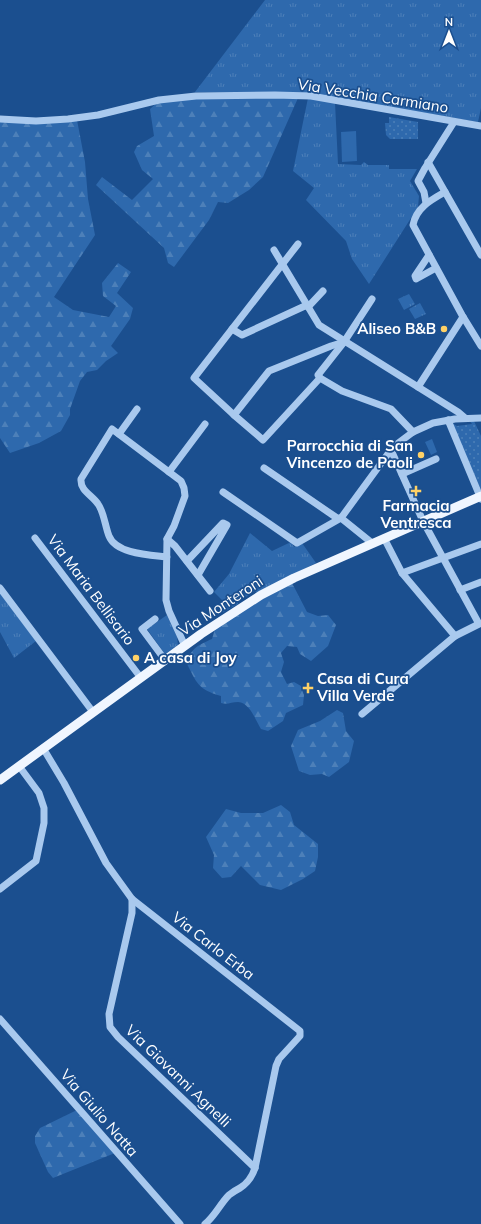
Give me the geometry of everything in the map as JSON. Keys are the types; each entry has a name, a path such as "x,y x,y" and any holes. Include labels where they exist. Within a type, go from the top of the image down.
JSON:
{"main road":[{"name":"Via Monteroni","path":"0,779 235,610 261,595 384,538 481,497"}],"street":[{"name":"Via Vecchia Carmiano","path":"0,119 36,121 68,119 98,115 159,100 196,96 311,96 481,126"},
{"path":"426,203 424,192 418,181 428,162 454,122"},
{"path":"428,162 481,255"},
{"path":"445,192 426,203 414,220 413,225 463,317 481,346"},
{"path":"298,244 194,378 263,440 320,378 318,375 344,342 372,299"},
{"path":"274,250 319,325 458,412 464,418"},
{"path":"429,255 415,276 416,279 436,268"},
{"path":"232,329 242,335 308,306 323,291"},
{"path":"418,387 463,317"},
{"path":"234,415 269,371 344,342"},
{"path":"320,378 342,391 391,409 413,432"},
{"path":"119,434 137,409"},
{"path":"223,492 297,542 341,518 391,450 413,432 433,423 464,418 481,418"},
{"path":"448,420 481,497"},
{"path":"169,472 205,424"},
{"path":"167,558 122,549 115,544 110,538 98,504 80,484 81,479 112,429 181,481 184,488 185,496 174,526 167,539 167,558 166,600 169,611 185,646"},
{"path":"362,714 455,636 479,624 423,521 391,450"},
{"path":"402,474 436,459"},
{"path":"264,468 337,518 341,518 372,544"},
{"path":"187,561 223,523 227,526 198,575"},
{"name":"Via Maria Bellisario","path":"35,538 140,678"},
{"path":"384,538 402,573 455,636"},
{"path":"167,539 175,546 210,591"},
{"path":"402,573 481,544"},
{"path":"460,590 481,582"},
{"path":"0,588 93,712"},
{"path":"155,619 142,629 165,660"},
{"name":"Via Carlo Erba","path":"42,748 64,783 110,868 132,899 300,1031 300,1036 279,1059 276,1066 255,1168"},
{"path":"0,889 36,861 44,824 44,808 39,793 19,766"},
{"name":"Via Giovanni Agnelli","path":"132,899 132,913 109,1014 110,1027 118,1037 255,1168"},
{"name":"Via Giulio Natta","path":"0,1019 180,1224"},
{"path":"204,1224 217,1213 228,1196 247,1183 255,1168"}],"green space":[{"path":"265,0 481,0 481,108 478,122 309,93 195,92"},
{"path":"195,97 298,98 263,177 249,190 228,203 218,202 209,220 174,267 168,263 164,248 96,185 102,177 132,200 153,179 142,170 134,152 137,146 154,136 150,109 159,101"},
{"path":"308,98 335,103 338,164 361,165 364,162 368,165 389,165 389,169 417,169 410,181 419,196 418,207 369,284 352,259 346,241 306,200 314,188 293,171"},
{"path":"389,117 418,122 418,139 390,139 386,135 385,123 389,123"},
{"path":"77,120 85,162 88,199 95,235 54,297 73,310 109,317 116,306 103,296 102,283 118,263 131,272 117,293 133,308 130,319 111,346 118,353 106,361 97,370 87,372 80,381 70,409 70,415 61,431 39,443 10,453 0,438 0,121"},
{"path":"356,131 357,161 342,162 341,132"},
{"path":"409,294 415,304 404,310 398,299"},
{"path":"420,303 426,314 415,319 409,309"},
{"path":"470,421 474,421 481,436 481,490 452,423 457,426 472,424"},
{"path":"432,439 437,452 431,455 425,442"},
{"path":"250,533 272,551 291,542 294,547 302,543 316,563 257,593 255,591 238,602 238,604 222,613 222,608 225,603 214,592 229,574"},
{"path":"292,583 307,612 318,616 328,615 336,625 328,646 311,661 300,654 297,647 287,646 281,653 284,662 281,672 287,684 294,682 301,686 304,695 303,705 286,713 283,721 268,731 261,729 252,712 246,705 238,702 226,704 221,703 221,696 202,688 186,662 196,648 212,639 215,629 252,604"},
{"path":"0,593 36,641 14,658 0,632"},
{"path":"167,615 177,637 178,645 165,654 147,629"},
{"path":"337,710 343,713 346,731 354,741 349,762 329,777 322,774 310,775 299,771 291,746 298,730 320,721"},
{"path":"281,805 290,812 294,825 318,844 318,857 315,871 281,890 260,885 241,866 231,877 222,878 213,868 214,855 206,837 226,809 241,813 263,813"},
{"path":"77,1110 115,1153 53,1178 48,1172 35,1143 35,1136 40,1128"}],"place":[{"name":"Aliseo B&B","path":"444,329"},
{"name":"Parrocchia di San Vincenzo de Paoli","path":"421,455"},
{"name":"Farmacia Ventresca","path":"416,491"},
{"name":"A casa di Joy","path":"136,658"},
{"name":"Casa di Cura Villa Verde","path":"308,688"}]}
